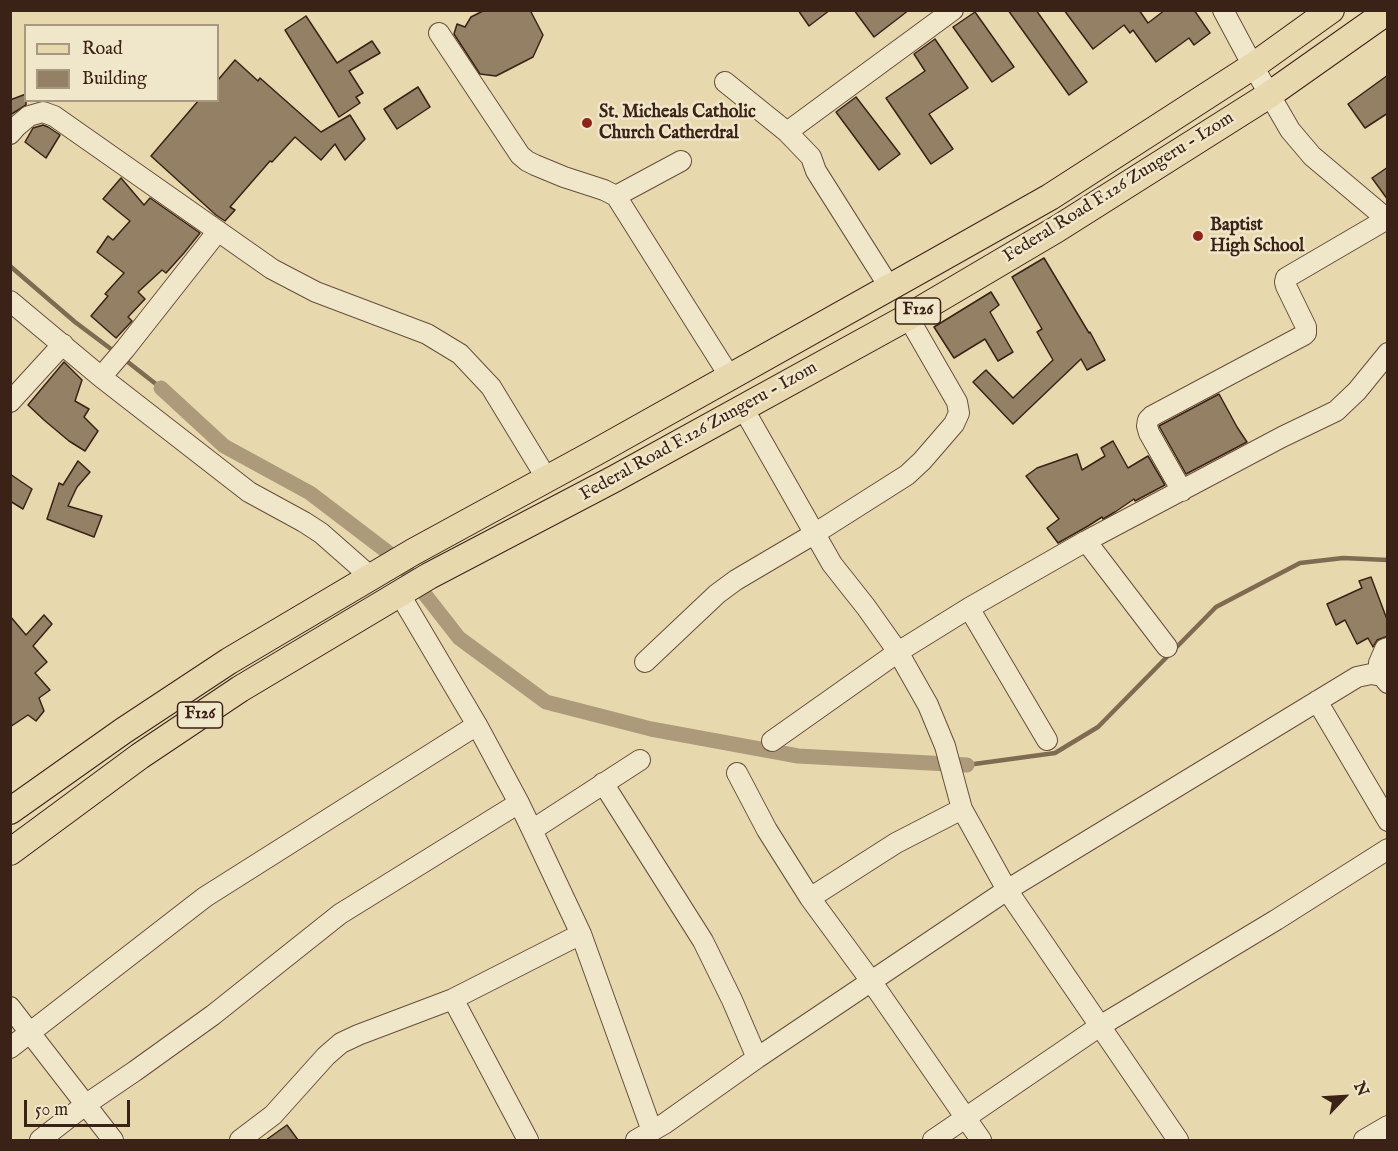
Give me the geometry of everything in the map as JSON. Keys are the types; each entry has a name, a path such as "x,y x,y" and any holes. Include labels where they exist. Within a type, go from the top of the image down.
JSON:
{"main road":[{"name":"Federal Road F.126 Zungeru - Izom","path":"13,803 229,661 413,552 598,451 1050,197 1253,66 1331,10"},
{"name":"Federal Road F.126 Zungeru - Izom","path":"10,852 140,756 240,688 401,591 614,479 908,317 1057,229 1269,95 1388,11"},
{"path":"598,451 614,479"}],"street":[{"path":"787,132 952,10"},
{"path":"1182,491 1149,433 1148,420 1304,335 1306,327 1286,286 1286,278 1387,219 1312,156 1290,130 1223,10"},
{"path":"439,33 520,155 535,165 615,196 730,377"},
{"path":"725,82 787,132 811,157 816,171 890,288"},
{"path":"10,134 29,116 43,112 54,116 272,269 316,292 427,334 460,354 491,387 547,479"},
{"path":"615,196 681,161"},
{"path":"107,371 218,231"},
{"path":"10,301 63,344 107,371 249,492 321,533 374,575"},
{"path":"645,662 717,594 736,580 907,475 954,424 959,413 957,402 908,317"},
{"path":"10,402 63,344"},
{"path":"772,741 898,651 969,608 1086,541 1282,437 1336,411 1357,391 1388,353"},
{"path":"743,408 832,564 898,651 933,715 945,746 962,809 1006,890 1178,1140"},
{"path":"1086,541 1167,647"},
{"path":"401,591 519,803 581,934 656,1134 757,1058 1006,890 1357,677 1371,674 1384,680"},
{"path":"969,608 1047,740"},
{"path":"1384,680 1379,663 1385,649 1388,648"},
{"path":"1317,701 1388,821"},
{"path":"10,1048 205,897 477,725"},
{"path":"532,830 640,760"},
{"path":"737,773 767,830 810,898 871,981 981,1140"},
{"path":"603,783 703,941 732,999 757,1058"},
{"path":"40,1140 213,1015 340,914 519,803"},
{"path":"810,898 896,843 962,809"},
{"path":"933,1140 1100,1026 1276,920 1388,849"},
{"path":"240,1140 273,1114 326,1056 341,1043 453,999 581,934"},
{"path":"453,999 528,1140"},
{"path":"10,1007 113,1140"},
{"path":"1364,1140 1388,1126"}],"building":[{"path":"485,10 530,10 543,35 533,57 496,76 480,74 454,34 457,24 465,27 471,17"},
{"path":"798,10 830,10 809,26"},
{"path":"854,10 909,10 874,37"},
{"path":"1008,10 1036,10 1087,82 1069,95"},
{"path":"1064,10 1139,10 1148,23 1165,10 1194,10 1210,33 1194,45 1189,38 1156,62 1133,30 1130,33 1124,25 1093,49"},
{"path":"975,12 1014,67 992,82 953,27"},
{"path":"306,16 337,63 372,41 380,53 349,71 363,93 356,97 360,103 339,117 285,30"},
{"path":"935,39 968,88 929,114 953,149 931,164 886,98 925,71 914,54"},
{"path":"235,60 258,81 260,78 321,132 350,115 365,139 345,160 335,144 321,160 295,137 272,162 270,161 230,207 235,210 225,221 151,156 197,102 219,102 219,79"},
{"path":"1388,75 1388,113 1365,128 1348,104"},
{"path":"418,87 430,107 397,129 384,109"},
{"path":"24,95 26,105 10,115 10,100"},
{"path":"856,97 900,154 879,170 836,112"},
{"path":"43,125 60,135 46,158 25,142 33,128"},
{"path":"1388,167 1388,200 1372,178"},
{"path":"121,178 144,205 150,198 200,233 166,273 162,270 138,292 145,299 128,317 132,321 116,338 91,316 108,296 105,294 124,273 97,252 108,236 113,240 130,221 103,199"},
{"path":"1044,258 1105,360 1087,370 1081,359 1013,424 973,382 986,370 1013,398 1053,360 1037,332 1042,329 1012,277"},
{"path":"991,292 999,305 990,312 1013,352 998,361 985,339 954,358 934,327"},
{"path":"64,362 82,380 75,401 89,409 84,417 98,431 85,451 69,441 28,405"},
{"path":"1219,394 1247,442 1186,474 1159,426"},
{"path":"1113,441 1128,468 1148,456 1165,485 1135,501 1134,499 1058,543 1047,528 1059,519 1026,476 1037,468 1077,454 1082,470 1105,456 1101,448"},
{"path":"78,461 90,472 77,487 68,506 102,516 94,537 47,519 59,483 63,485"},
{"path":"10,474 32,489 23,509 10,501"},
{"path":"1371,577 1388,622 1388,636 1377,640 1373,647 1368,638 1357,644 1345,620 1336,625 1327,604 1362,588 1359,581"},
{"path":"44,615 52,624 33,646 47,662 35,673 50,690 39,698 44,711 36,721 28,715 10,727 10,616 26,635"},
{"path":"287,1125 298,1140 266,1140"}],"waterway":[{"path":"10,266 75,322 115,352"},
{"path":"124,359 161,388"},
{"path":"161,388 224,446 310,493 398,560 459,638 546,702 651,729 798,756 967,765"},
{"path":"967,765 1055,753 1098,727 1216,607 1300,563 1343,558 1388,560"}],"place":[{"name":"St. Micheals Catholic Church Catherdral","path":"587,123"},
{"name":"Baptist High School","path":"1198,236"}]}
